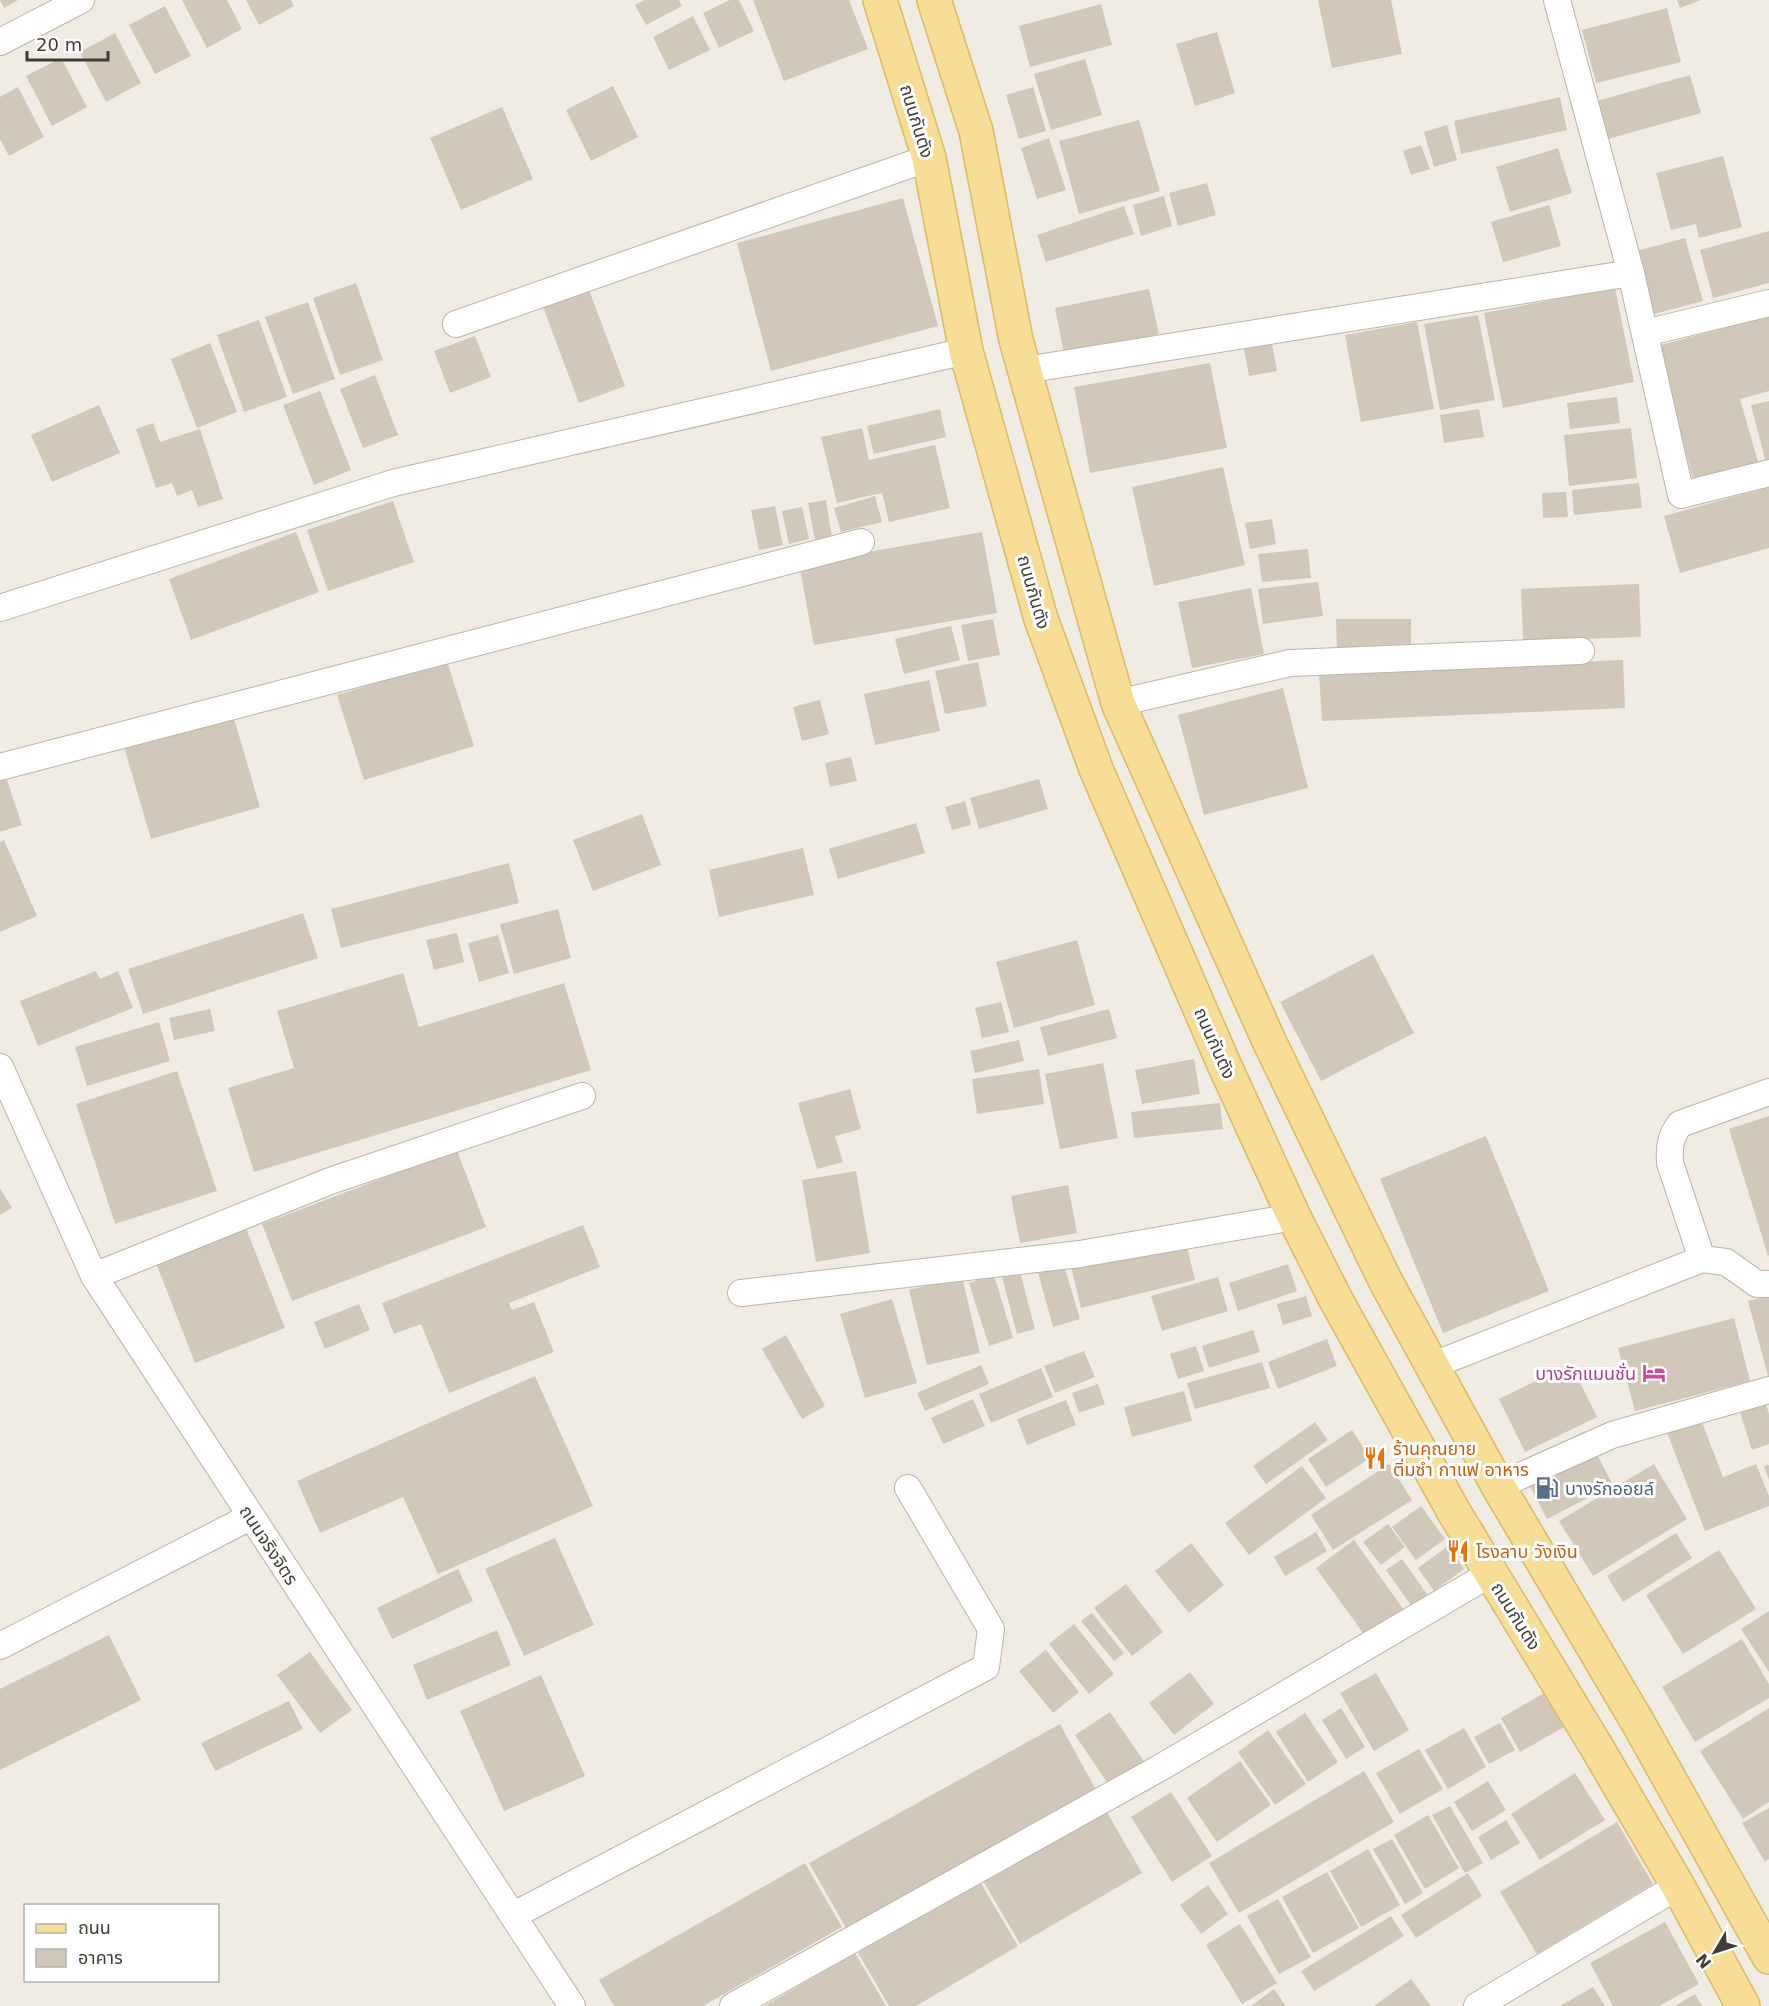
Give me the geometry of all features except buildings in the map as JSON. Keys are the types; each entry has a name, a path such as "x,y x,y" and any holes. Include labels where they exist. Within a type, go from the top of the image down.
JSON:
{"main road":[{"name":"ถนนกันตัง","path":"880,0 929,158 966,351 1041,619 1096,769 1222,1062 1294,1217 1336,1300 1490,1574 1596,1746 1678,1886 1743,2006"},
{"path":"934,0 976,131 1020,355 1118,703 1269,1041 1386,1282 1498,1486 1637,1721 1769,1957"},
{"path":"966,351 1020,355"},
{"path":"1141,873 1186,855"},
{"path":"1336,1300 1386,1282"},
{"path":"1596,1746 1637,1721"}],"street":[{"path":"0,42 81,0"},
{"path":"1557,0 1631,273 1681,495 1769,473"},
{"path":"456,324 929,158"},
{"path":"1020,355 1631,273"},
{"path":"1645,333 1769,303"},
{"path":"0,608 393,483 966,351"},
{"path":"0,767 861,542"},
{"path":"1118,703 1290,663 1581,651"},
{"name":"ถนนจริงจิตร","path":"0,1067 94,1276 572,2006"},
{"path":"1702,1259 1670,1163 1669,1148 1672,1135 1680,1124 1769,1092"},
{"path":"94,1276 330,1181 582,1096"},
{"path":"741,1293 1080,1254 1294,1217"},
{"path":"1431,1366 1702,1259 1726,1262 1756,1284 1769,1284"},
{"path":"1498,1486 1612,1435 1769,1390"},
{"path":"514,1915 986,1667 991,1629 908,1488"},
{"path":"0,1646 250,1516"},
{"path":"733,2006 1158,1770 1490,1574"},
{"path":"1477,2006 1678,1886"}],"place":[{"name":"บางรักแมนชั่น","path":"1654,1373"},
{"name":"ร้านคุณยาย ติ่มซำ กาแฟ อาหาร","path":"1375,1458"},
{"name":"บางรักออยล์","path":"1547,1488"},
{"name":"โรงลาบ วังเงิน","path":"1458,1551"}]}
